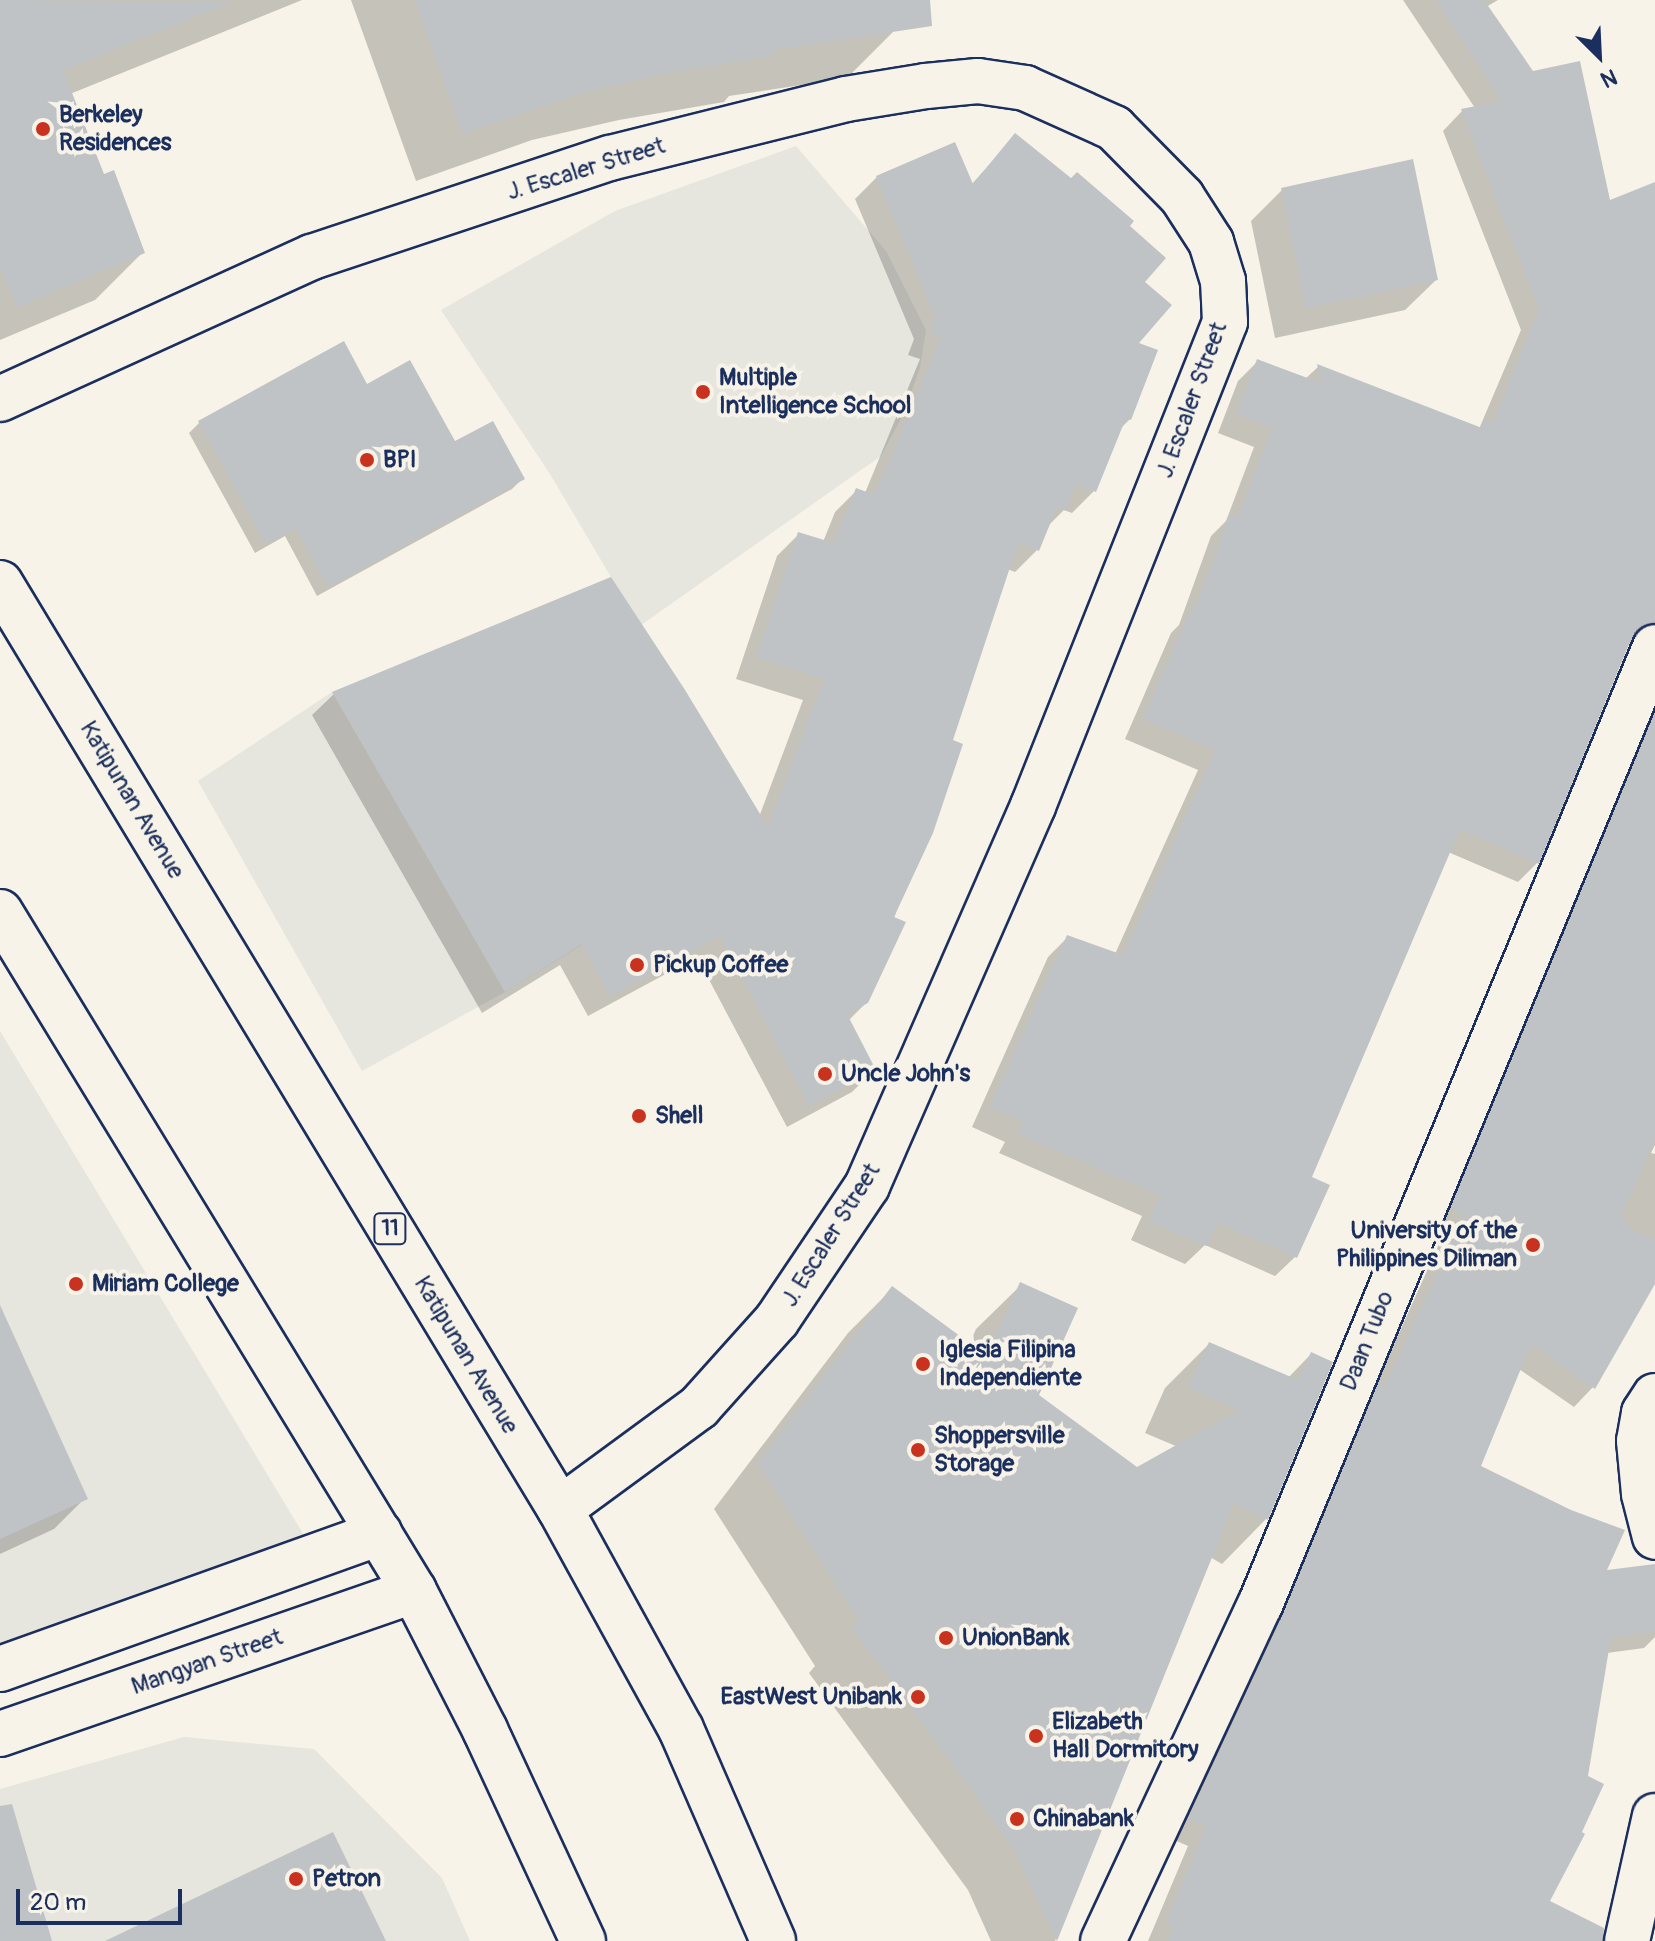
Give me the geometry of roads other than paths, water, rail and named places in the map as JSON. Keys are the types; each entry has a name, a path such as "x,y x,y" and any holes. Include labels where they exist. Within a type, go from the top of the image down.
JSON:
{"street":[{"name":"J. Escaler Street","path":"0,399 312,257 610,158 846,99 926,86 978,81 1025,88 1114,128 1182,197 1211,242 1223,281 1225,322 1033,806 867,1186 777,1320 699,1407 560,1509"},
{"name":"Katipunan Avenue","path":"0,583 560,1509 681,1729 773,1941"},
{"name":"Daan Tubo","path":"1103,1941 1260,1605 1655,647"},
{"path":"0,912 414,1591 511,1783 583,1941"},
{"path":"1655,1396 1644,1413 1639,1441 1644,1494 1655,1537"},
{"path":"0,1669 379,1533"},
{"name":"Mangyan Street","path":"0,1734 414,1591"},
{"path":"1627,1941 1655,1816"}],"place":[{"name":"Berkeley Residences","path":"43,129"},
{"name":"Multiple Intelligence School","path":"703,392"},
{"name":"BPI","path":"367,460"},
{"name":"Pickup Coffee","path":"637,965"},
{"name":"Uncle John's","path":"825,1074"},
{"name":"Shell","path":"639,1116"},
{"name":"University of the Philippines Diliman","path":"1533,1245"},
{"name":"Miriam College","path":"76,1284"},
{"name":"Iglesia Filipina Independiente","path":"923,1364"},
{"name":"Shoppersville Storage","path":"918,1450"},
{"name":"UnionBank","path":"946,1638"},
{"name":"EastWest Unibank","path":"918,1697"},
{"name":"Elizabeth Hall Dormitory","path":"1036,1736"},
{"name":"Chinabank","path":"1017,1819"},
{"name":"Petron","path":"296,1879"}]}
